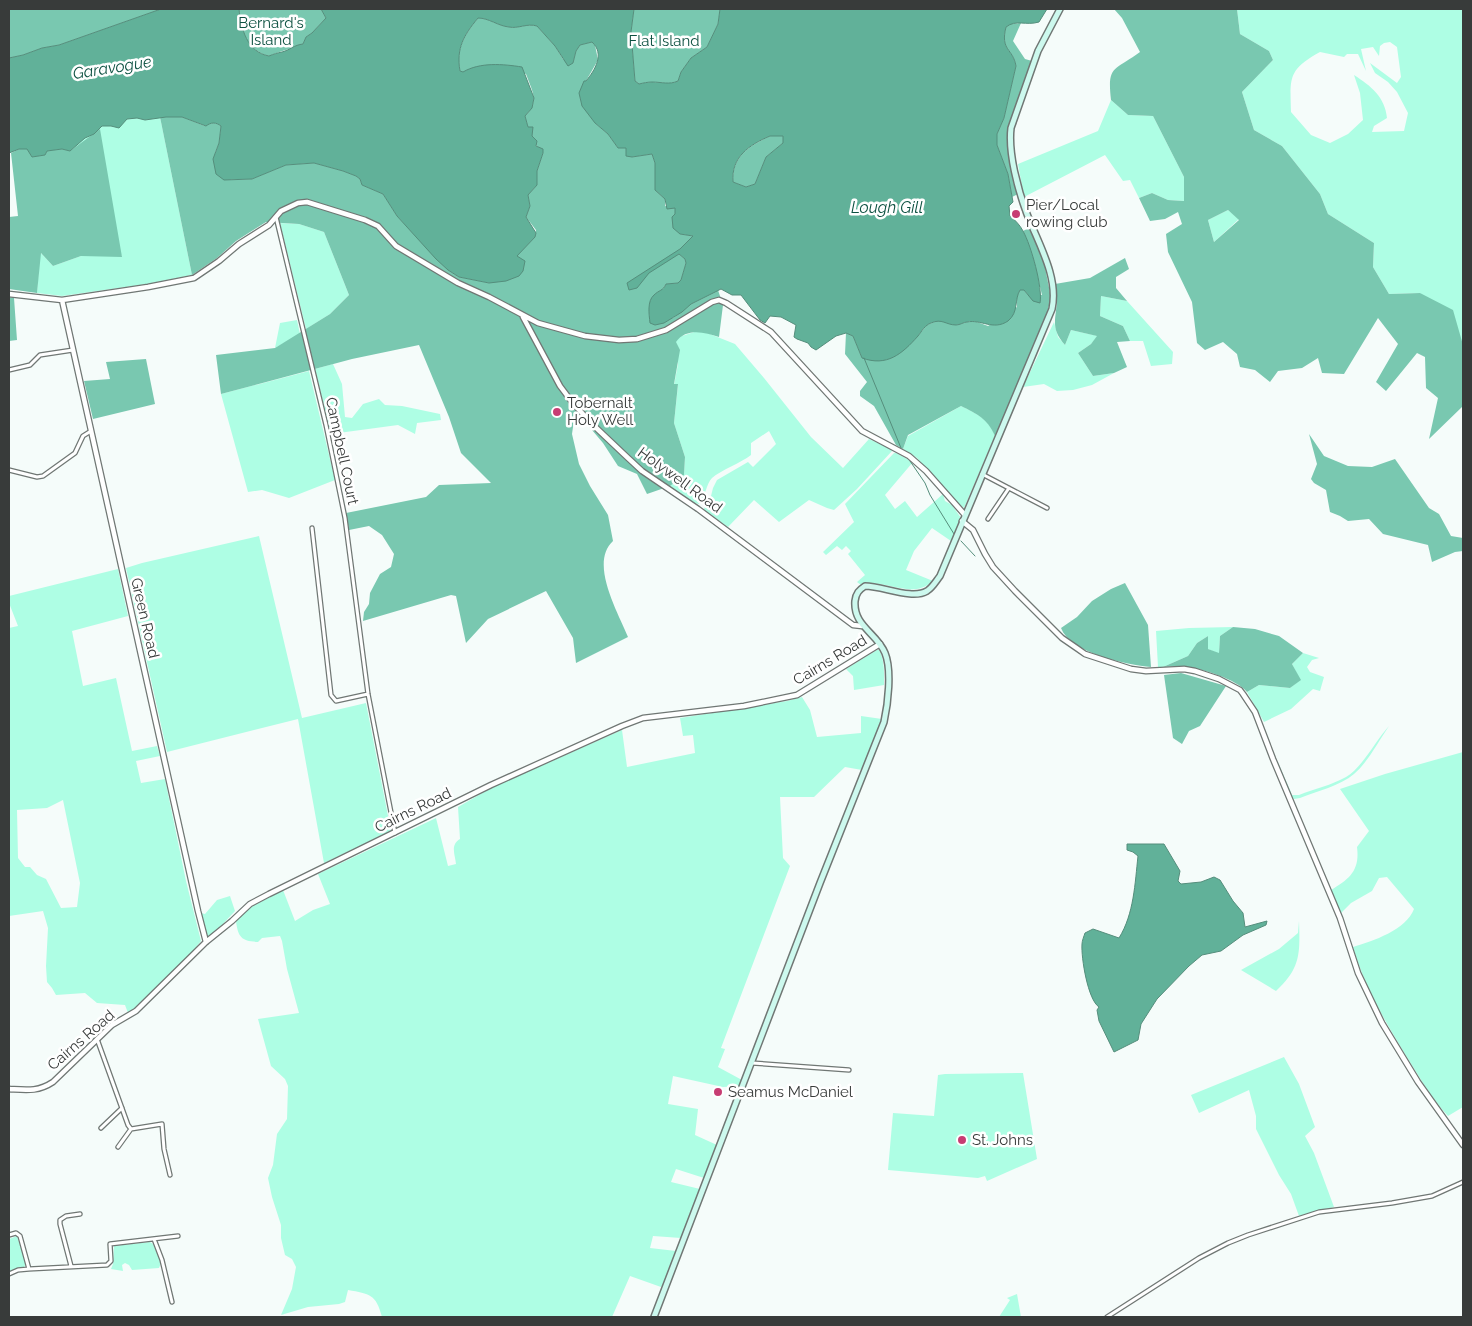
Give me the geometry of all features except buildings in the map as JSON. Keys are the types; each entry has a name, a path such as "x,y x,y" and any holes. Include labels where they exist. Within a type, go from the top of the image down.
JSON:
{"main road":[{"path":"654,1317 884,722 888,672 886,654 880,644 862,626 856,615 856,596 859,590 865,586 905,593 916,594 926,592 940,576 1048,321 1054,299 1047,263 1023,202 1009,140 1011,128 1038,51 1060,9"}],"street":[{"path":"9,294 62,300 148,288 194,278 219,261 238,244 269,225 276,216 289,206 298,202 307,202 378,226 396,246 427,266 538,323 585,336 619,340 637,339 666,330 712,302 719,300 726,303 771,332 862,432 909,456 926,471 965,515"},
{"name":"Campbell Court","path":"276,216 326,425 345,518 368,694 395,833"},
{"name":"Green Road","path":"62,300 206,942"},
{"name":"Holywell Road","path":"523,315 560,386 572,402 591,423 642,471 698,509 854,625 862,626"},
{"path":"9,370 30,366 40,355 73,350"},
{"path":"9,470 37,477 43,476 75,453 83,436 91,431"},
{"path":"982,474 1047,508"},
{"path":"988,519 1009,488"},
{"path":"962,522 973,530 984,554 1015,591 1062,638 1078,650 1130,668 1146,671 1184,669 1195,671 1220,679 1240,690 1255,712 1340,918 1358,973 1382,1023 1418,1082 1463,1145"},
{"path":"312,528 330,695 336,701 368,694"},
{"name":"Cairns Road","path":"9,1089 34,1090 43,1088 53,1082 97,1038 112,1025 136,1011 206,942 250,904 500,781 622,726 644,718 744,706 797,696 880,644"},
{"path":"97,1038 128,1125 131,1128"},
{"path":"752,1063 849,1070"},
{"path":"101,1128 122,1108"},
{"path":"118,1147 131,1128 162,1124 164,1149 170,1175"},
{"path":"1107,1317 1199,1258 1235,1240 1310,1215 1432,1196 1463,1182"},
{"path":"71,1266 60,1220 66,1216 80,1214"},
{"path":"9,1235 16,1233 20,1236 29,1270"},
{"path":"9,1274 18,1270 106,1265 110,1261 110,1244 178,1236"},
{"path":"154,1239 162,1260 172,1302"}],"shaded area":[{"path":"1237,9 1463,9 1463,345 1420,293 1389,294 1373,267 1374,243 1328,214 1320,194 1282,146 1254,130 1242,92 1273,60 1269,51 1240,34","holes":["1390,42 1397,47 1401,77 1397,83 1370,63 1375,73 1388,82 1397,92 1408,113 1404,131 1372,132 1374,126 1387,118 1386,111 1376,93 1354,75 1360,93 1363,120 1348,134 1330,143 1311,135 1291,112 1291,82 1293,76 1296,70 1310,58 1320,52 1344,57 1347,54 1358,54 1366,71 1361,49 1373,47 1379,56 1380,46 1384,43"]},
{"path":"1111,100 1128,115 1153,116 1184,177 1185,201 1168,200 1152,193 1139,198 1130,180 1123,181 1105,155 1024,197 1018,164 1098,131"},
{"path":"160,117 192,275 147,284 62,296 37,293 40,252 53,266 81,256 122,256 19,149 9,153 9,121 137,118 145,120"},
{"path":"1228,210 1239,219 1214,242 1208,220"},
{"path":"280,223 299,224 324,232 349,295 330,314 306,329"},
{"path":"1101,296 1127,301 1173,352 1172,364 1151,366 1143,341 1130,341 1123,326 1100,316"},
{"path":"297,320 300,334 275,348 280,323"},
{"path":"1054,322 1058,337 1065,345 1071,330 1098,336 1091,344 1078,353 1093,376 1114,373 1092,385 1073,390 1057,391 1044,384 1023,387"},
{"path":"694,332 705,332 735,344 811,437 843,468 869,439 892,451 857,489 834,510 809,500 779,522 754,500 728,527 704,510 717,480 748,462 753,467 776,444 769,431 751,443 751,455 712,478 699,504 694,503 670,486 684,475 685,457 674,423 678,385 674,385 678,364 675,342 679,337"},
{"path":"333,364 342,384 345,417 352,418 363,404 379,399 385,405 402,406 440,414 441,420 417,423 415,434 398,425 331,434 315,369"},
{"path":"309,371 335,480 289,498 262,490 248,492 221,394"},
{"path":"961,406 977,414 985,421 995,436 964,508 948,495 917,458 903,449 908,436"},
{"path":"894,453 913,462 885,495 895,509 905,501 917,517 943,494 945,501 952,505 961,518 951,541 932,528 914,551 906,570 933,581 925,587 916,589 880,584 861,585 857,582 865,575 848,554 851,551 846,546 842,550 837,546 826,555 823,552 854,522 845,504"},
{"path":"259,536 302,718 366,703 391,831 324,863 298,719 167,752 126,568"},
{"path":"118,569 128,616 72,631 83,686 116,678 132,751 157,746 160,756 136,761 141,783 165,779 186,881 201,941 156,991 128,1013 125,1005 97,1003 85,993 56,995 47,982 48,928 43,911 9,916 9,628 18,626 9,603 9,596","holes":["63,800 80,883 77,907 61,908 46,879 37,875 30,867 25,867 18,858 17,810 47,808"]},
{"path":"1233,627 1220,636 1219,654 1208,649 1208,636 1197,643 1188,656 1163,667 1158,667 1156,631"},
{"path":"877,650 881,654 883,663 884,685 854,690 853,676 846,669"},
{"path":"1303,653 1319,658 1312,660 1307,667 1310,672 1324,677 1320,691 1313,689 1291,709 1264,722 1247,692 1259,685 1290,688 1300,680 1292,664"},
{"path":"802,697 810,710 817,737 861,733 861,716 882,719 862,770 845,767 814,797 780,797 783,858 790,866 721,1048 725,1049 718,1067 742,1080 740,1086 723,1087 673,1076 668,1104 698,1109 695,1135 717,1145 704,1178 676,1169 671,1182 700,1189 681,1238 653,1236 650,1248 676,1251 664,1284 661,1287 630,1276 612,1317 382,1317 380,1309 371,1296 348,1290 345,1302 308,1307 281,1315 292,1289 296,1267 292,1259 285,1255 281,1238 281,1225 268,1178 273,1165 277,1134 287,1119 288,1086 285,1079 271,1066 258,1019 299,1013 280,936 262,938 258,942 248,941 240,935 236,921 251,907 283,890 295,921 313,910 330,904 318,874 436,818 448,866 456,864 454,847 460,839 458,807 491,788 622,730 627,767 695,753 693,735 683,736 680,718"},
{"path":"1389,726 1373,752 1354,774 1335,785 1300,798 1294,799 1289,795 1277,760 1292,795 1299,795 1335,782 1352,773"},
{"path":"1463,752 1463,1107 1448,1116 1426,1088 1384,1019 1370,991 1353,947 1388,934 1404,923 1414,909 1387,877 1379,878 1372,891 1351,903 1341,913 1331,890 1344,882 1352,873 1357,862 1357,847 1369,831 1340,789"},
{"path":"230,896 235,911 206,942 201,913 205,914 217,900"},
{"path":"1299,921 1299,951 1295,967 1276,991 1241,970 1279,949 1298,933"},
{"path":"1284,1057 1299,1084 1315,1127 1305,1136 1314,1153 1334,1207 1299,1216 1291,1194 1279,1175 1256,1129 1256,1116 1249,1090 1199,1113 1191,1095"},
{"name":"St. Johns","path":"1023,1073 1037,1159 987,1181 985,1176 978,1178 888,1170 893,1113 934,1116 938,1075"},
{"path":"17,1236 26,1262 24,1268 9,1272 9,1239"},
{"path":"150,1242 153,1244 161,1263 159,1268 132,1270 125,1263 122,1265 123,1271 111,1269 114,1246"},
{"path":"1017,1294 1021,1317 999,1317 1010,1300 1007,1298"}],"green space":[{"path":"9,9 161,9 59,45 9,58"},
{"name":"Bernard's Island","path":"239,9 321,9 326,18 306,37 303,44 270,56 262,54 250,45 243,32"},
{"name":"Flat Island","path":"634,9 720,9 718,24 707,47 691,58 681,72 678,81 672,83 650,82 639,84 635,81 631,32"},
{"path":"1114,9 1237,9 1240,34 1269,51 1273,60 1242,92 1254,130 1282,146 1320,194 1328,214 1374,243 1373,267 1389,294 1420,293 1453,310 1463,345 1463,406 1429,439 1438,398 1426,388 1425,357 1417,353 1386,391 1376,382 1398,344 1378,318 1344,374 1322,373 1318,358 1302,368 1278,371 1270,382 1255,370 1240,367 1237,354 1223,342 1205,350 1197,343 1192,302 1168,252 1166,234 1182,224 1178,212 1165,219 1150,221 1139,198 1152,193 1168,200 1184,201 1184,177 1153,116 1128,115 1111,100 1110,80 1114,70 1140,52 1122,18","holes":["1228,210 1239,220 1214,242 1208,220"]},
{"path":"478,18 509,27 537,26 555,46 563,59 573,63 576,51 580,45 592,42 595,45 598,60 586,81 595,123 608,134 618,148 626,148 632,157 652,154 655,163 655,190 665,199 665,206 675,208 680,234 693,236 672,257 679,254 685,259 686,263 681,280 678,283 666,284 652,298 649,315 673,318 691,304 718,290 723,305 719,337 696,332 685,335 676,342 680,350 674,384 678,384 674,423 685,457 684,475 670,486 647,494 637,474 618,466 603,443 580,416 574,420 572,434 579,464 608,515 613,541 606,550 605,574 608,588 628,637 576,663 573,638 546,591 488,619 466,643 456,596 451,595 363,621 364,612 369,604 370,593 380,574 391,567 394,554 382,535 369,526 349,530 346,513 426,497 439,485 491,483 461,453 449,417 419,345 352,359 221,394 216,355 275,348 330,314 349,295 324,232 299,224 266,222 236,241 217,258 192,275 160,117 182,117 205,126 213,123 221,126 219,143 215,153 231,180 252,179 286,165 314,163 356,176 360,179 362,185 383,194 397,216 448,270 459,277 489,283 535,237 536,230 526,217 530,206 528,195 537,185 537,171 543,153 531,136 525,116 530,111 533,101 532,91 526,74 486,66 463,73 460,71 459,56 462,43"},
{"path":"1021,23 1013,41 1025,59 1032,61 1009,126 1007,141 1018,194 1012,197 1008,174 997,145 997,134 1004,118 1016,66 1006,45 1006,27 1009,24"},
{"path":"100,129 122,257 81,256 53,266 41,253 37,293 9,289 9,217 18,216 11,153 19,149 28,149 32,157 45,155 47,151 62,149 70,151"},
{"path":"770,136 783,136 783,143 766,157 755,184 746,187 733,182 735,165 743,153"},
{"path":"1029,228 1044,262 1051,298 1045,320 995,436 985,421 977,414 961,406 908,435 903,449 896,445 874,406 860,396 860,391 867,382 845,354 846,333 853,336 862,358 917,337 927,325 939,320 957,325 977,322 988,326 1017,307 1017,295 1020,290 1024,290 1028,295 1042,295 1032,254 1023,231"},
{"path":"1125,258 1129,269 1116,277 1116,288 1127,301 1101,296 1100,316 1123,326 1130,341 1117,342 1127,367 1114,373 1093,376 1078,353 1091,344 1097,336 1071,330 1065,345 1060,339 1055,324 1057,300 1055,284 1090,278"},
{"path":"9,297 14,298 17,340 9,341"},
{"path":"146,359 155,404 93,419 84,381 110,379 106,362"},
{"path":"1309,434 1324,456 1348,466 1372,467 1395,459 1429,508 1439,514 1451,536 1463,538 1463,551 1455,552 1432,562 1428,545 1383,534 1369,519 1348,521 1330,512 1326,490 1311,479 1317,464"},
{"path":"1125,583 1148,625 1151,667 1128,664 1087,651 1066,637 1061,628 1077,617 1092,601"},
{"path":"1233,627 1255,629 1279,636 1303,653 1292,664 1301,680 1290,688 1259,685 1247,692 1235,683 1210,672 1183,666 1163,667 1188,656 1197,643 1208,636 1208,649 1219,653 1220,636"},
{"path":"1181,673 1226,686 1200,726 1189,731 1182,744 1173,738 1164,675"}],"water":[{"name":"Lough Gill","path":"161,9 239,9 241,24 250,45 261,54 269,56 303,44 306,37 326,18 321,9 634,9 631,32 635,81 639,84 650,82 668,83 678,81 681,72 691,58 707,47 718,24 720,9 1047,9 1039,22 1014,23 1006,27 1006,45 1016,66 1004,118 997,134 997,145 1008,174 1013,202 1009,206 1010,216 1022,229 1026,237 1036,267 1040,287 1040,303 1033,301 1024,290 1020,290 1014,314 1003,324 992,325 966,322 956,325 941,321 935,322 925,327 900,353 886,360 879,361 862,358 853,336 846,333 836,336 816,350 808,343 794,337 796,325 781,317 770,316 765,323 760,320 741,295 732,295 721,289 691,304 664,323 655,325 650,323 650,301 666,284 678,283 681,280 686,263 685,259 679,254 649,273 637,288 629,290 627,283 680,249 693,236 680,234 673,228 672,217 675,214 675,208 667,209 665,199 655,190 655,163 652,154 626,156 626,148 618,148 608,134 595,123 582,106 579,93 584,81 589,77 597,62 598,52 596,47 592,42 580,45 576,51 573,63 568,66 555,46 537,26 509,27 478,18 465,36 460,49 460,71 463,72 484,65 522,67 534,98 532,108 525,116 528,127 533,127 532,136 537,141 536,146 543,149 537,171 537,185 528,195 530,206 526,217 536,233 535,237 517,256 525,261 523,271 519,276 506,281 489,283 459,277 448,270 397,216 383,194 362,185 360,179 356,176 314,163 286,165 252,179 224,180 216,174 213,159 219,143 221,126 215,123 206,126 182,117 145,120 137,118 127,119 119,128 102,126 70,151 62,149 47,151 45,155 32,157 27,149 19,149 9,153 9,58 59,45","holes":["770,136 783,136 783,143 766,157 755,184 746,187 733,182 735,166 743,153 755,143"]},
{"path":"1127,844 1164,844 1180,871 1178,881 1181,884 1201,882 1214,877 1220,880 1243,913 1245,927 1267,921 1266,925 1243,935 1221,951 1202,955 1189,966 1157,999 1141,1024 1138,1040 1114,1052 1099,1021 1097,1010 1099,1007 1095,1003 1089,988 1084,968 1082,944 1085,933 1093,929 1119,938 1124,929 1131,909 1138,856 1127,850"}],"waterway":[{"path":"864,358 901,448"},
{"path":"910,461 954,534"},
{"path":"961,541 975,556"}],"place":[{"name":"Pier/Local rowing club","path":"1016,214"},
{"name":"Tobernalt Holy Well","path":"557,412"},
{"name":"Seamus McDaniel","path":"718,1092"},
{"name":"St. Johns","path":"962,1140"}],"water label":[{"name":"Garavogue","path":"112,67"}]}
